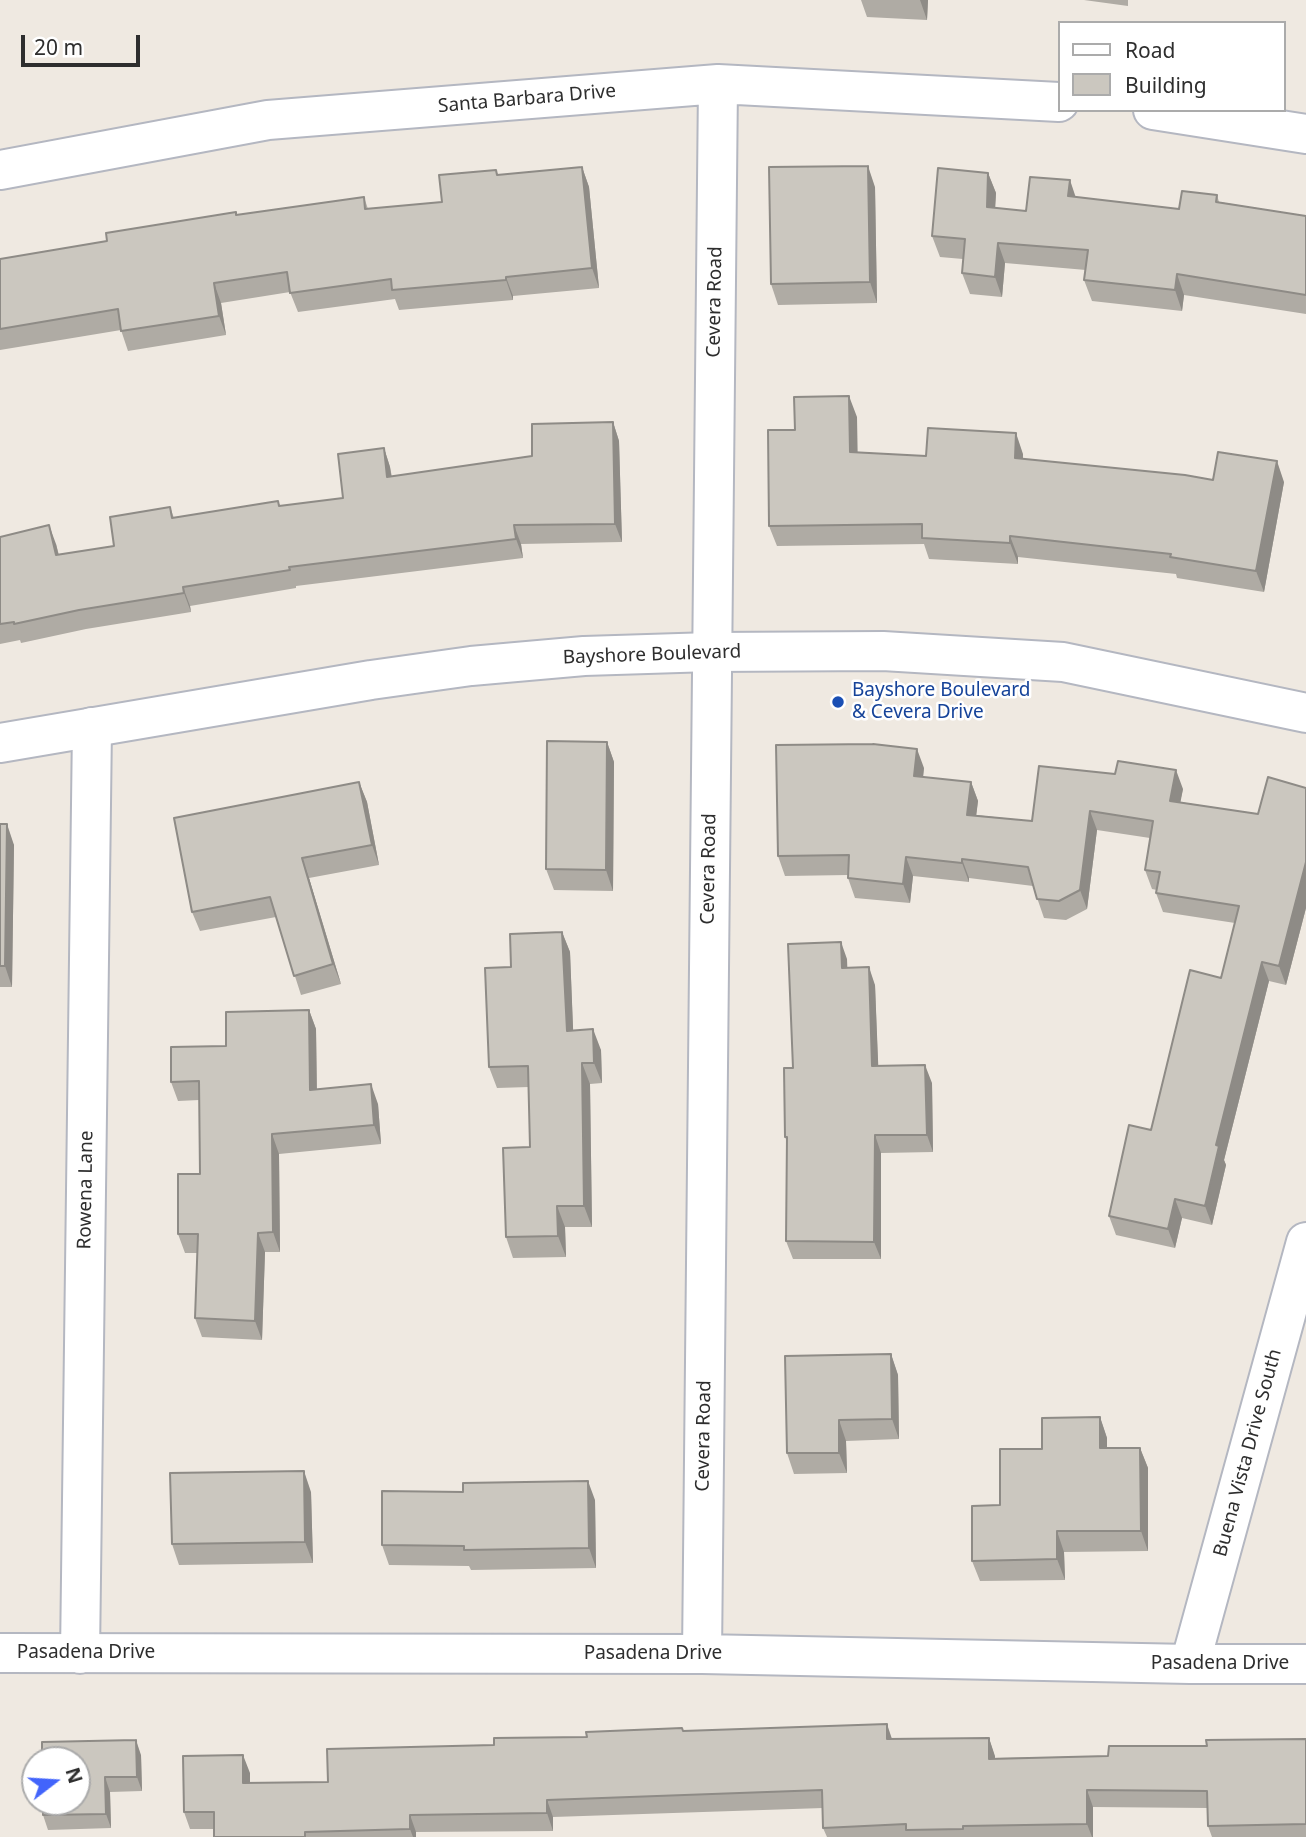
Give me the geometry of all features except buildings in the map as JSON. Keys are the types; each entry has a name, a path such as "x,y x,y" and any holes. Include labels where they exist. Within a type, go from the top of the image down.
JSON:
{"street":[{"name":"Santa Barbara Drive","path":"0,170 268,120 718,84 1058,102"},
{"name":"Cevera Road","path":"702,1654 718,84"},
{"path":"1166,112 1306,134"},
{"name":"Bayshore Boulevard","path":"0,743 371,680 471,666 584,656 711,652 883,650 1063,662 1306,713"},
{"name":"Rowena Lane","path":"80,1654 92,727"},
{"name":"Buena Vista Drive South","path":"1190,1664 1306,1242"},
{"name":"Pasadena Drive","path":"0,1653 702,1654 1306,1664"}],"place":[{"name":"Bayshore Boulevard & Cevera Drive","path":"838,702"}]}
